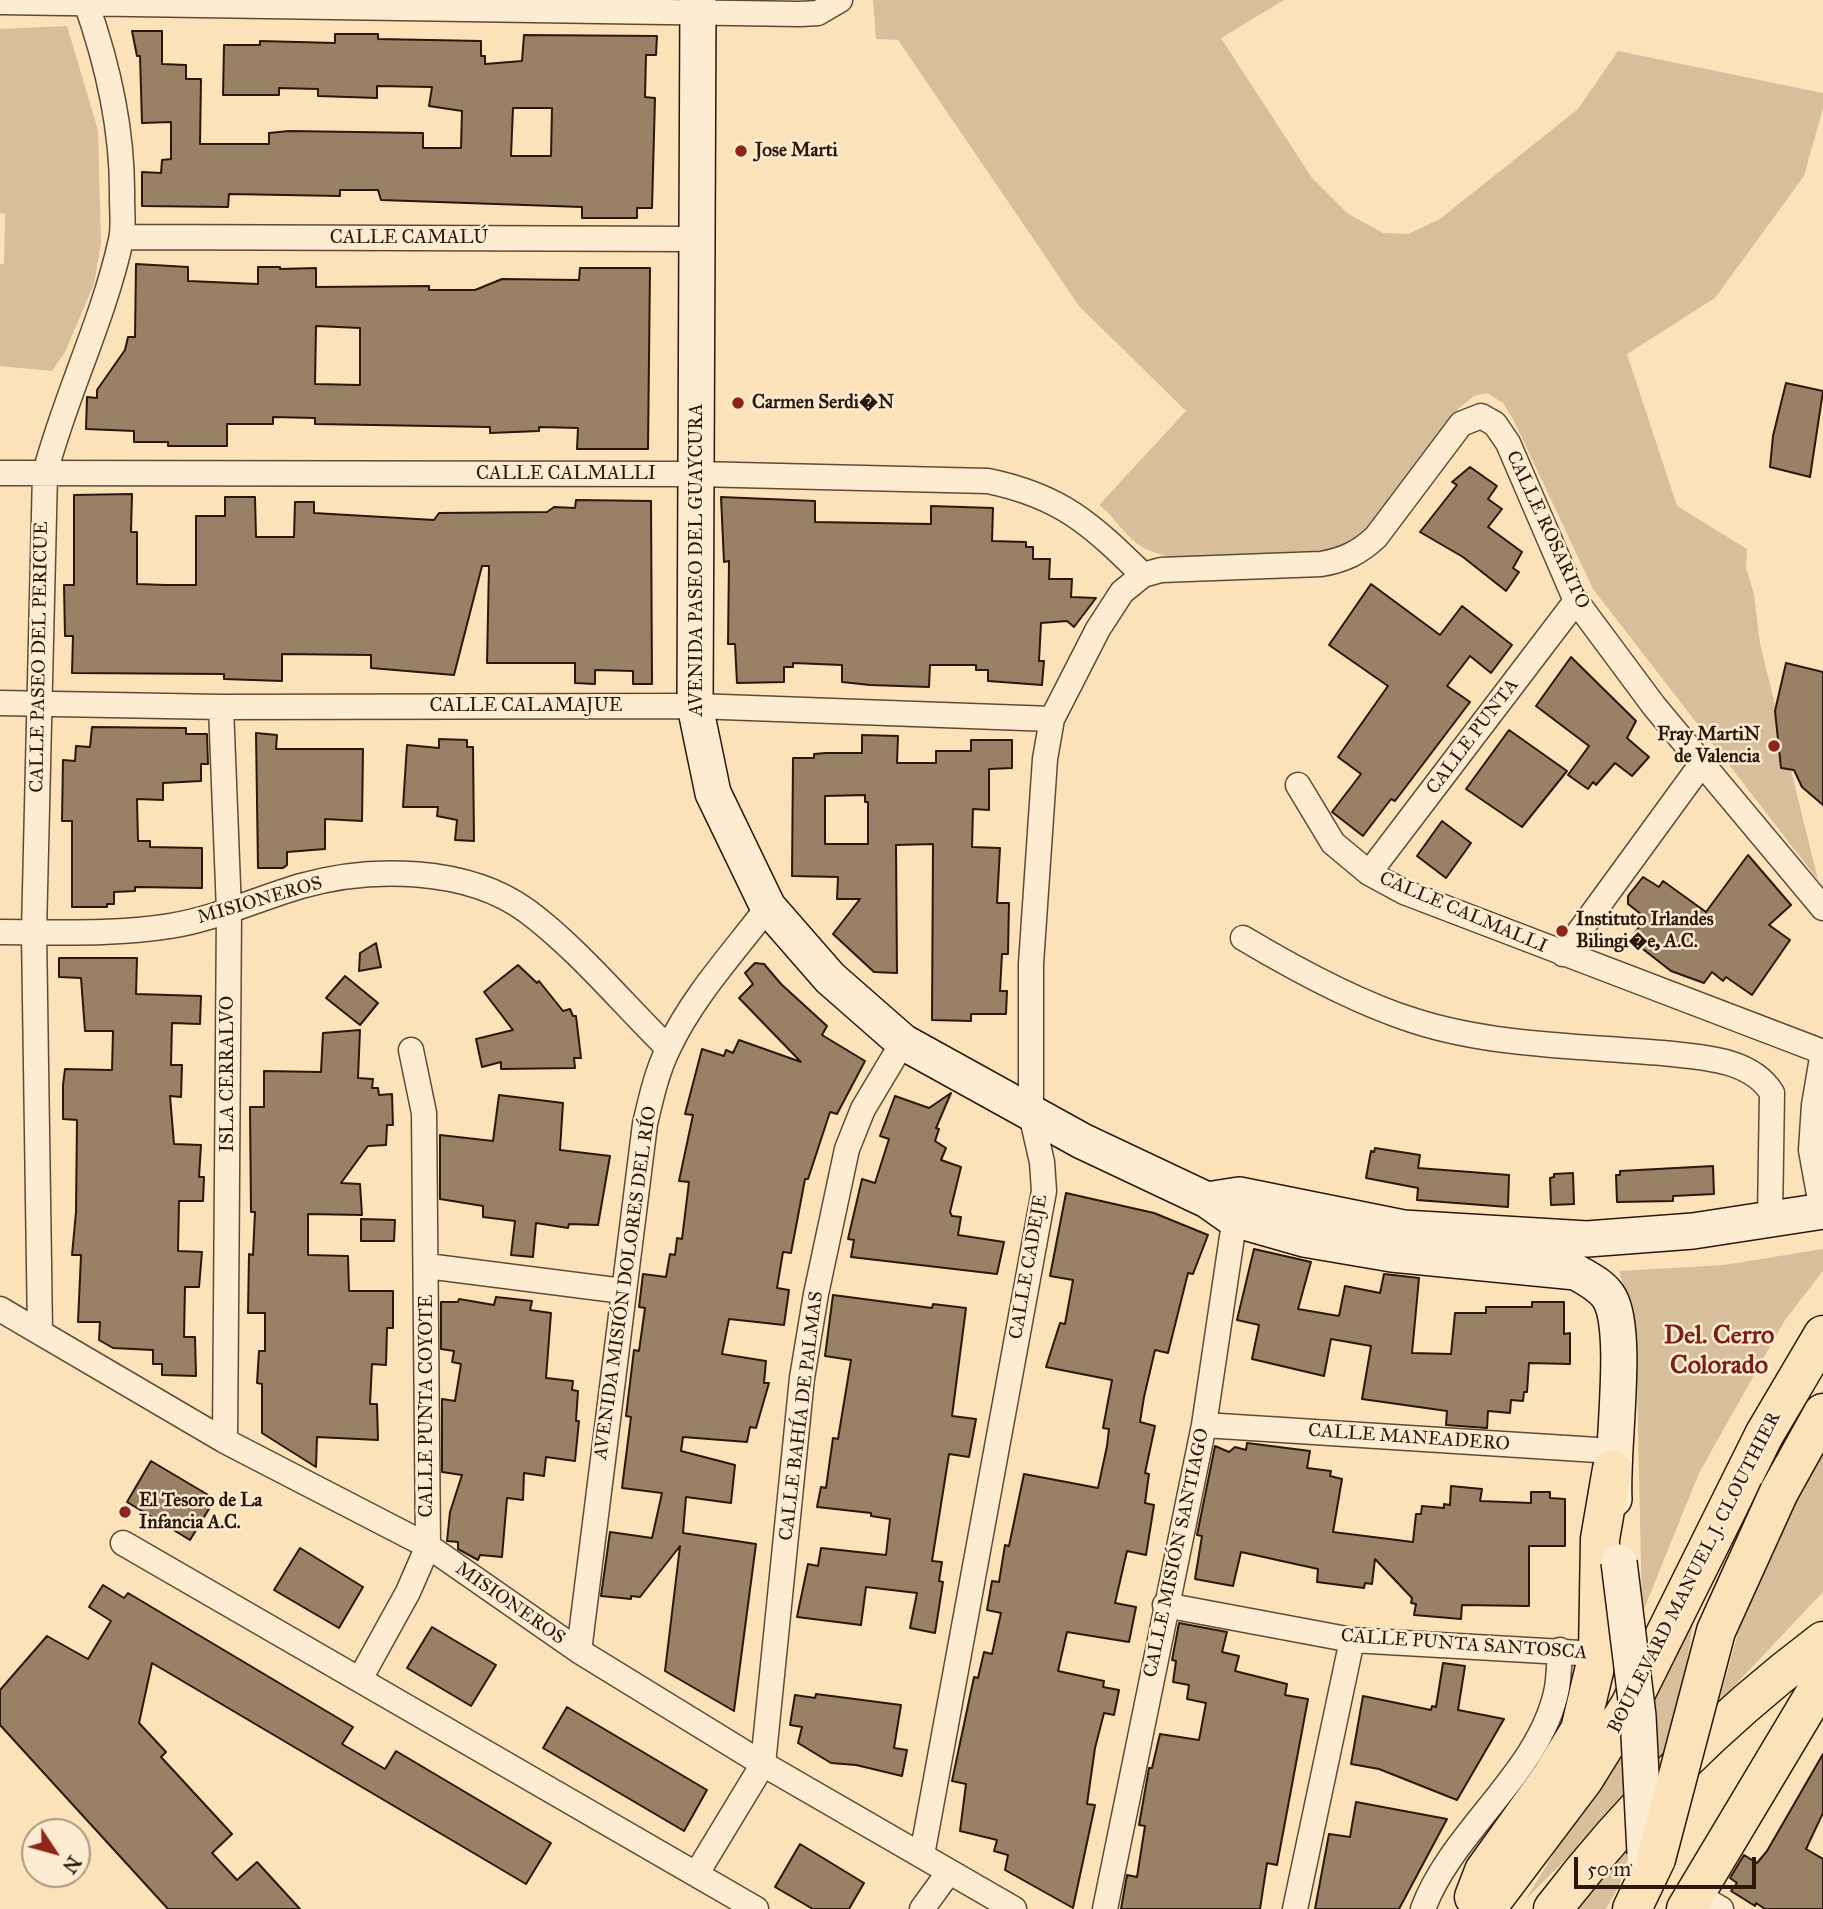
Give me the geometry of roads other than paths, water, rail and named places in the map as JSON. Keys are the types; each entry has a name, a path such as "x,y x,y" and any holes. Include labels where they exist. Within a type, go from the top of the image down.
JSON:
{"main road":[{"name":"BOULEVARD MANUEL J. CLOUTHIER","path":"1486,1909 1584,1779 1630,1705 1764,1435 1823,1335"},
{"path":"1634,1906 1716,1631 1779,1492 1823,1413"},
{"path":"1469,1909 1484,1871 1552,1776 1580,1730 1598,1654 1600,1539 1613,1460"},
{"path":"1553,1909 1625,1820 1720,1724 1823,1641"},
{"path":"1700,1904 1823,1680"}],"street":[{"path":"0,2 698,6 800,14 818,13 840,0"},
{"name":"CALLE PASEO DEL PERICUE","path":"40,1332 34,932 45,473 60,419 104,303 122,237 121,146 113,94 85,1"},
{"name":"AVENIDA PASEO DEL GUAYCURA","path":"698,6 695,706 713,793 768,907 830,978 903,1042 1031,1114 1164,1182 1304,1239 1392,1254 1576,1272 1596,1284 1610,1299 1618,1328 1613,1460 1619,1562 1638,1716 1650,1856"},
{"name":"CALLE CAMALÚ","path":"122,237 697,239"},
{"name":"CALLE ROSARITO","path":"1143,575 1161,570 1321,564 1339,561 1362,551 1376,537 1452,433 1461,424 1481,416 1495,425 1508,443 1576,601 1654,706 1823,908"},
{"name":"CALLE CALMALLI","path":"0,473 696,474 988,481 1024,489 1091,524 1143,575"},
{"name":"CALLE CADEJE","path":"922,1855 1044,1191 1042,1162 1031,1114 1031,964 1045,759 1052,719 1098,629 1122,592 1143,575"},
{"name":"CALLE PUNTA","path":"1369,873 1576,601"},
{"name":"CALLE CALAMAJUE","path":"0,703 221,707 695,706 1052,719"},
{"name":"ISLA CERRALVO","path":"221,707 229,911 225,1441"},
{"path":"1563,954 1703,762"},
{"name":"CALLE CALMALLI","path":"1298,785 1333,844 1369,873 1404,892 1823,1052"},
{"name":"MISIONEROS","path":"0,932 129,931 171,926 229,911 303,885 363,875 418,875 452,880 496,894 527,911 668,1048"},
{"name":"AVENIDA MISIÓN DOLORES DEL RÍO","path":"579,1651 645,1124 668,1048 684,1019 768,907"},
{"path":"1243,938 1281,961 1415,1021 1510,1039 1703,1057 1763,1077 1772,1093 1770,1218"},
{"name":"CALLE BAHÍA DE PALMAS","path":"763,1764 802,1378 816,1294 847,1149 863,1109 903,1042"},
{"name":"CALLE PUNTA COYOTE","path":"411,1050 424,1113 428,1546"},
{"path":"1823,1052 1814,1105 1811,1150 1823,1211"},
{"name":"AVENIDA PASEO DEL GUAYCURA","path":"1226,1205 1403,1228 1574,1239 1693,1231 1823,1211"},
{"name":"CALLE MISIÓN SANTIAGO","path":"1105,1909 1165,1605 1204,1425 1226,1205"},
{"path":"427,1266 623,1291"},
{"name":"MISIONEROS","path":"0,1309 225,1441 428,1546 579,1651 763,1764 1014,1909"},
{"name":"CALLE MANEADERO","path":"1204,1425 1613,1460"},
{"path":"123,1543 756,1909"},
{"path":"360,1679 408,1592 428,1546"},
{"name":"CALLE PUNTA SANTOSCA","path":"1165,1605 1352,1640 1598,1654"},
{"path":"1295,1909 1352,1640"},
{"path":"1423,1909 1454,1851 1501,1792 1538,1737 1557,1690 1560,1650"},
{"path":"697,1873 763,1764"},
{"path":"922,1909 949,1872"}],"place":[{"name":"Jose Marti","path":"741,151"},
{"name":"Carmen Serdi�N","path":"738,403"},
{"name":"Fray MartiN de Valencia","path":"1774,746"},
{"name":"Instituto Irlandes Bilingi�e, A.C.","path":"1562,931"},
{"name":"El Tesoro de La Infancia A.C.","path":"125,1512"}],"district":[{"name":"Del. Cerro Colorado","path":"1719,1352"}]}
